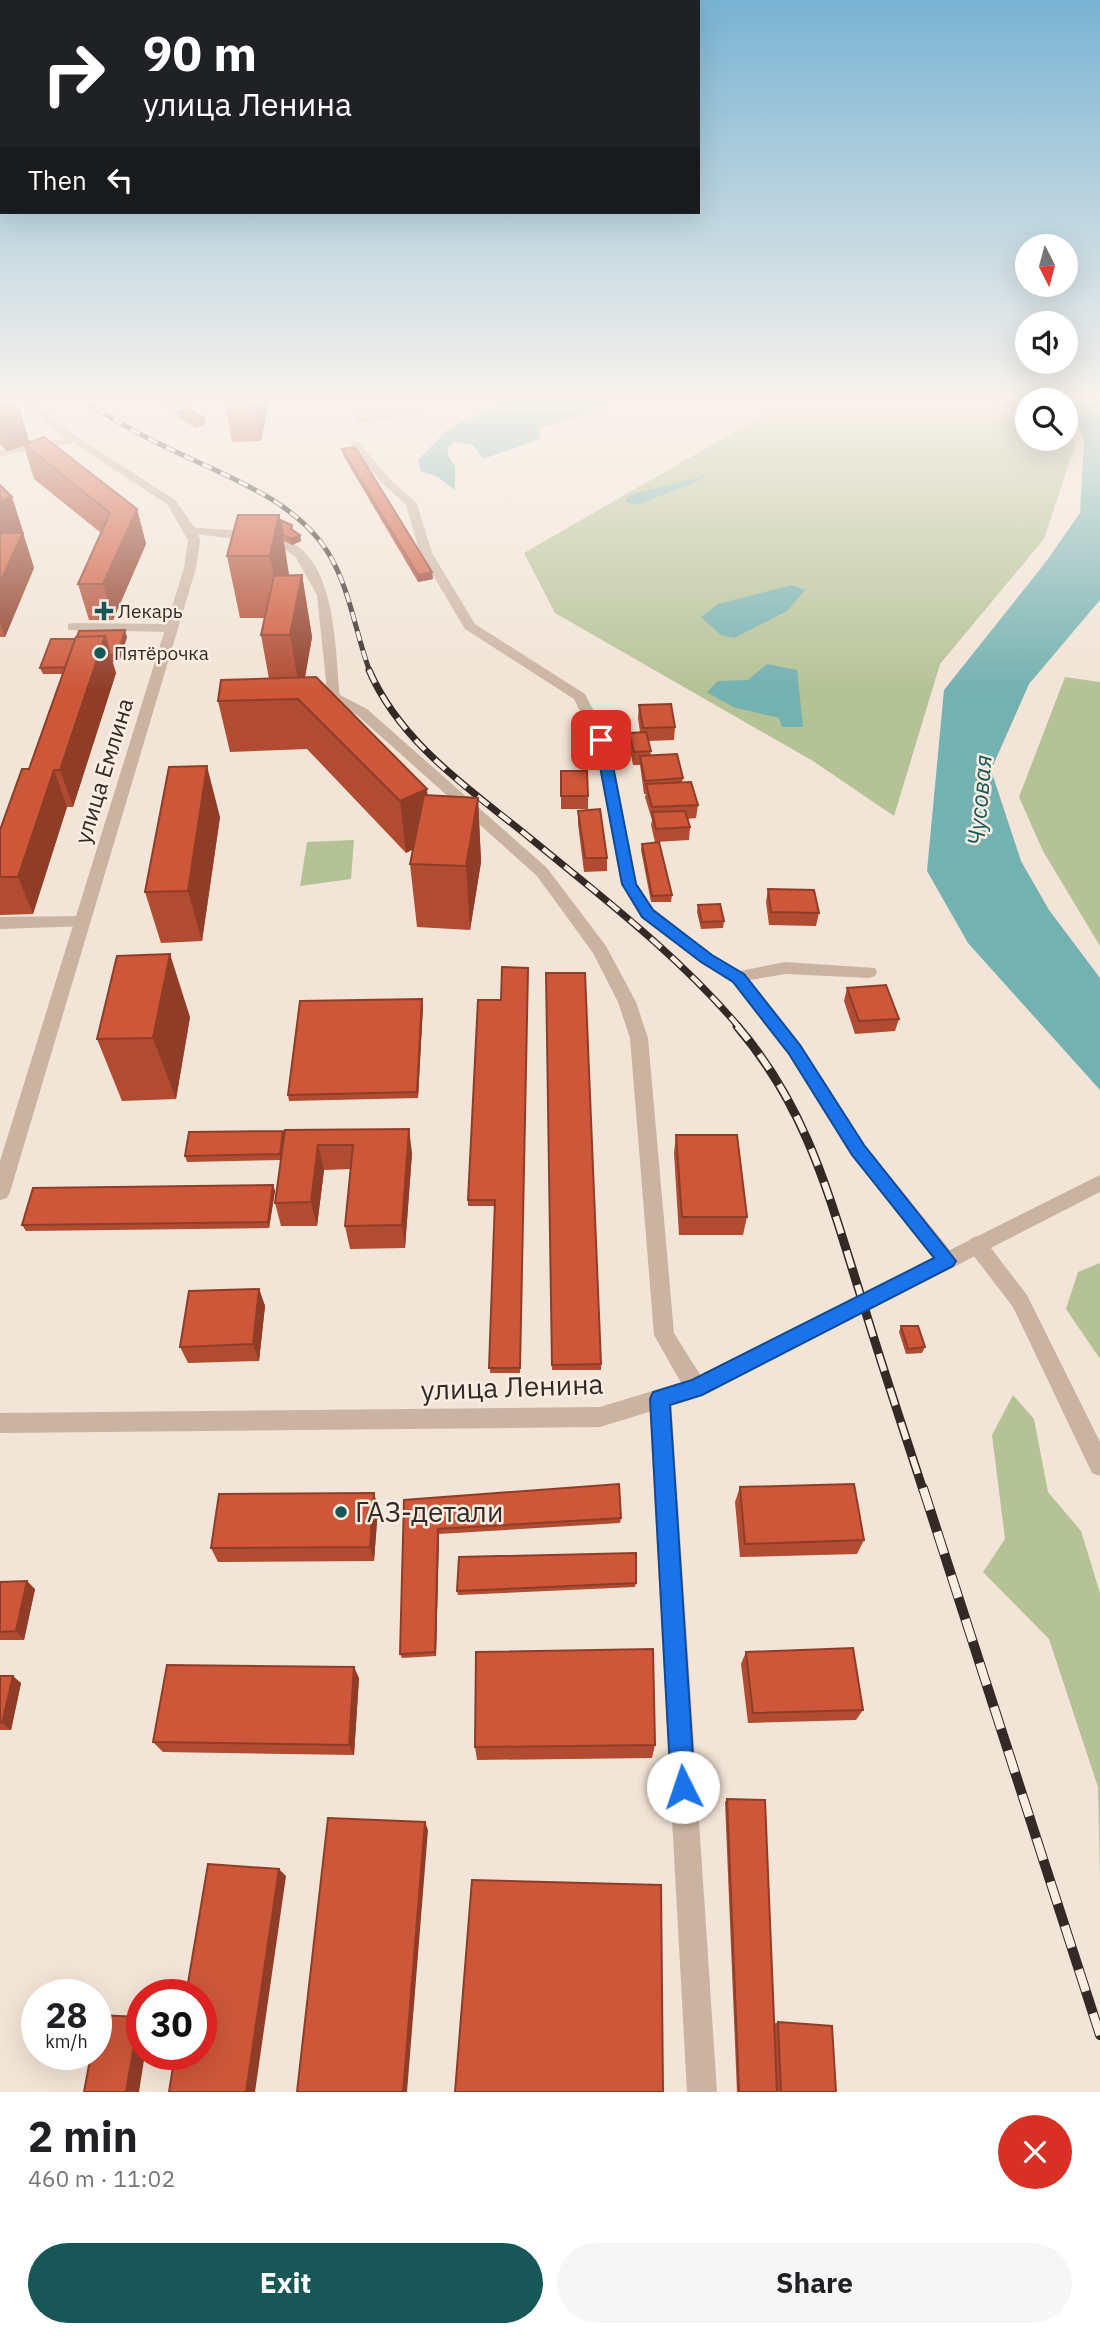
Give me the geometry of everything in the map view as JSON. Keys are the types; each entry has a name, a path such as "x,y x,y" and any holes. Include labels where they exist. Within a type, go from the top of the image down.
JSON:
{"street":[{"path":"160,495 171,502 191,530 279,541 300,554 323,596 333,697 362,712 542,872 600,950 627,1002 639,1038 664,1335 696,1388"},
{"path":"401,495 411,504 426,553 470,626 580,697 601,740 629,884 648,913 706,959 739,978 794,1049 858,1150 947,1261"},
{"name":"улица Емлина","path":"0,1192 190,568 194,541 191,530"},
{"path":"73,627 172,628"},
{"path":"0,923 82,922"},
{"path":"739,978 750,972 777,969 869,972"},
{"name":"улица Ленина","path":"0,1423 600,1417 696,1388 1094,1186"},
{"path":"977,1245 1020,1301 1100,1465"},
{"path":"660,1399 702,2092"}],"green space":[{"path":"625,495 1059,495 1044,539 940,664 894,816 813,761 555,613 524,553"},
{"path":"1065,677 1100,682 1100,946 1043,851 1019,797"},
{"path":"354,840 351,879 300,886 307,842"},
{"path":"1100,1263 1100,1359 1066,1309 1078,1272"},
{"path":"1013,1395 1034,1419 1048,1492 1081,1531 1100,1593 1100,1879 1098,1787 1049,1639 983,1572 1005,1539 992,1435"}],"water":[{"path":"629,495 664,495 637,505 625,502"},
{"name":"Чусовая","path":"1081,495 1100,495 1100,600 1029,684 991,770 1021,861 1049,910 1100,978 1100,1090 968,943 927,871 944,690 1045,563 1080,513"},
{"path":"792,585 805,590 787,611 734,638 721,635 701,617 718,604"},
{"path":"767,664 797,670 803,727 782,727 779,718 733,707 707,692 718,681 748,680"}],"building":[{"path":"0,495 12,497 0,501"},
{"path":"87,495 118,495 137,509 103,584 78,584 110,513"},
{"path":"370,495 384,495 432,572 418,575"},
{"path":"238,515 279,515 270,556 227,556"},
{"path":"280,520 292,525 291,529 300,535 291,539 283,535"},
{"path":"23,533 0,582 0,534"},
{"path":"302,575 290,635 261,635 274,576"},
{"path":"125,630 118,655 110,655 105,636 77,637 79,631"},
{"path":"105,636 60,770 54,770 18,877 0,877 0,830 22,769 29,769 76,637"},
{"path":"51,639 75,639 65,667 40,668"},
{"path":"316,677 427,789 400,801 298,699 218,701 221,680"},
{"path":"671,704 675,727 643,728 639,705"},
{"path":"646,732 651,751 634,752 629,733"},
{"path":"677,754 683,778 645,781 640,756"},
{"path":"207,766 188,891 145,892 169,767"},
{"path":"561,771 587,771 588,796 561,796"},
{"path":"691,782 698,805 652,807 646,784"},
{"path":"424,795 478,798 466,866 410,864"},
{"path":"600,809 607,858 585,858 578,811"},
{"path":"685,811 690,827 656,829 652,812"},
{"path":"659,842 672,895 652,896 642,844"},
{"path":"768,889 814,890 819,913 771,912"},
{"path":"720,904 724,921 702,922 698,905"},
{"path":"170,954 153,1038 97,1039 117,956"},
{"path":"502,967 528,968 520,1368 489,1368 495,1200 468,1200 478,1000 501,1000"},
{"path":"546,973 585,973 601,1364 552,1365"},
{"path":"886,985 899,1019 859,1021 847,988"},
{"path":"422,999 417,1092 288,1095 300,1001"},
{"path":"409,1129 402,1225 345,1226 353,1145 318,1145 311,1202 275,1203 285,1130"},
{"path":"283,1131 280,1154 185,1156 189,1132"},
{"path":"676,1135 737,1135 747,1217 682,1217"},
{"path":"273,1185 268,1222 22,1225 33,1188"},
{"path":"259,1289 253,1344 180,1347 189,1291"},
{"path":"901,1326 918,1326 925,1347 908,1349"},
{"path":"619,1484 621,1518 438,1529 435,1652 400,1654 404,1500"},
{"path":"854,1484 864,1540 745,1544 740,1487"},
{"path":"374,1493 370,1547 211,1548 219,1494"},
{"path":"636,1553 636,1583 457,1591 459,1557"},
{"path":"27,1581 16,1631 0,1632 0,1582"},
{"path":"853,1648 863,1710 753,1713 746,1652"},
{"path":"653,1649 655,1745 475,1747 476,1652"},
{"path":"167,1665 354,1667 349,1745 153,1742"},
{"path":"0,1676 13,1676 2,1723 0,1723"},
{"path":"727,1799 765,1800 777,2092 739,2092"},
{"path":"328,1818 425,1822 403,2092 297,2092"},
{"path":"208,1864 279,1869 246,2092 169,2092 172,2070 217,2070 217,1979 189,1979"},
{"path":"472,1880 661,1885 663,2092 455,2092"},
{"path":"112,2016 126,2016 126,2070 130,2070 126,2092 84,2092 88,2070 112,2070"},
{"path":"778,2022 832,2026 836,2092 781,2092"}],"railway":[{"path":"263,495 296,517 327,551 347,595 370,672"},
{"path":"370,672 399,721 418,743 461,783 665,951 739,1027"},
{"path":"737,1026 782,1090 815,1157 923,1490"},
{"path":"923,1488 1100,2035"}],"place":[{"name":"Лекарь","path":"104,611"},
{"name":"Пятёрочка","path":"100,653"},
{"name":"ГАЗ-детали","path":"341,1512"}],"route":[{"path":"601,740 629,884 648,913 706,959 739,978 794,1049 858,1150 947,1261 863,1305 766,1350 696,1388 660,1399 683,1787"}]}
